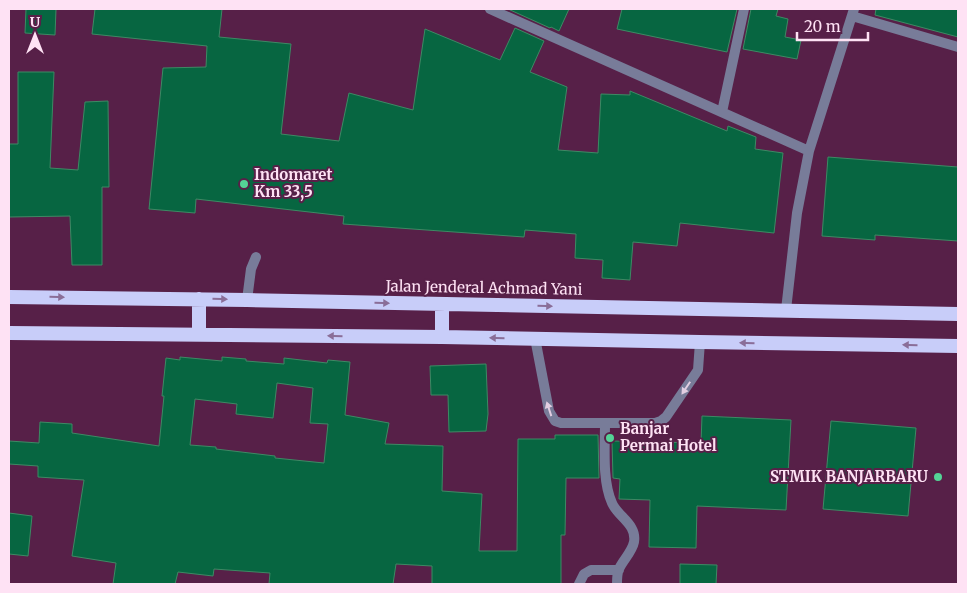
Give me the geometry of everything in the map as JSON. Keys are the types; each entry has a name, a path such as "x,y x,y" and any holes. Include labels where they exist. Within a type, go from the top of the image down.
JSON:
{"highway":[{"name":"Jalan Jenderal Achmad Yani","path":"9,297 958,314"},
{"path":"199,299 199,334"},
{"path":"442,304 442,337"},
{"path":"9,333 535,338 958,346"}],"street":[{"path":"490,9 808,151"},
{"path":"722,112 744,9"},
{"path":"786,310 797,213 808,151 853,12 958,47"},
{"path":"247,300 251,269 256,257"},
{"path":"535,338 549,411 552,417 561,423 661,422 698,370 700,342"},
{"path":"604,423 606,487 612,505 633,531 634,542 630,553 619,570 617,584"},
{"path":"580,584 584,574 591,570 619,570"}],"building":[{"path":"26,9 56,9 55,35 25,33"},
{"path":"95,9 222,9 219,37 291,44 281,134 339,141 349,93 413,110 425,29 500,60 515,28 544,41 530,72 567,87 558,150 598,153 601,94 630,95 630,91 727,131 728,126 756,137 755,149 783,153 774,233 680,223 677,246 633,242 630,280 602,278 603,260 575,258 576,234 525,230 524,237 343,224 344,216 196,199 195,213 149,209 163,68 206,67 207,46 92,34"},
{"path":"508,9 569,9 559,31"},
{"path":"622,9 737,9 727,52 617,29"},
{"path":"751,9 778,9 776,16 788,19 785,37 801,40 797,59 743,49"},
{"path":"876,9 958,9 958,37 875,15"},
{"path":"18,72 54,72 50,168 78,170 85,102 108,101 109,187 102,187 102,265 72,265 70,216 9,217 9,144 18,144"},
{"path":"828,157 958,167 958,241 875,235 875,240 822,236"},
{"path":"180,357 222,361 222,357 284,364 284,358 327,363 328,360 350,362 345,415 389,423 385,444 443,446 442,491 482,494 479,551 517,551 518,439 555,439 555,435 598,435 599,478 566,478 565,535 561,535 561,584 432,584 432,566 396,564 393,584 269,584 270,573 214,569 213,576 178,572 175,584 113,584 116,563 72,556 84,480 38,477 38,466 9,464 9,441 39,443 40,422 72,424 72,433 159,446 166,358 180,360","holes":["277,383 313,388 310,423 328,424 324,463 275,458 275,456 190,445 195,399 237,404 236,414 273,418"]},
{"path":"486,364 488,414 486,431 449,432 448,395 431,395 430,366"},
{"path":"702,416 791,420 786,510 697,506 696,548 649,547 650,500 619,499 620,479 613,478 612,441 701,443"},
{"path":"831,421 916,428 908,516 823,509"},
{"path":"9,513 32,516 28,556 9,554"},
{"path":"680,564 717,565 716,584 680,584"}],"place":[{"name":"Indomaret Km 33,5","path":"244,184"},
{"name":"Banjar Permai Hotel","path":"610,438"},
{"name":"STMIK BANJARBARU","path":"938,477"}]}
